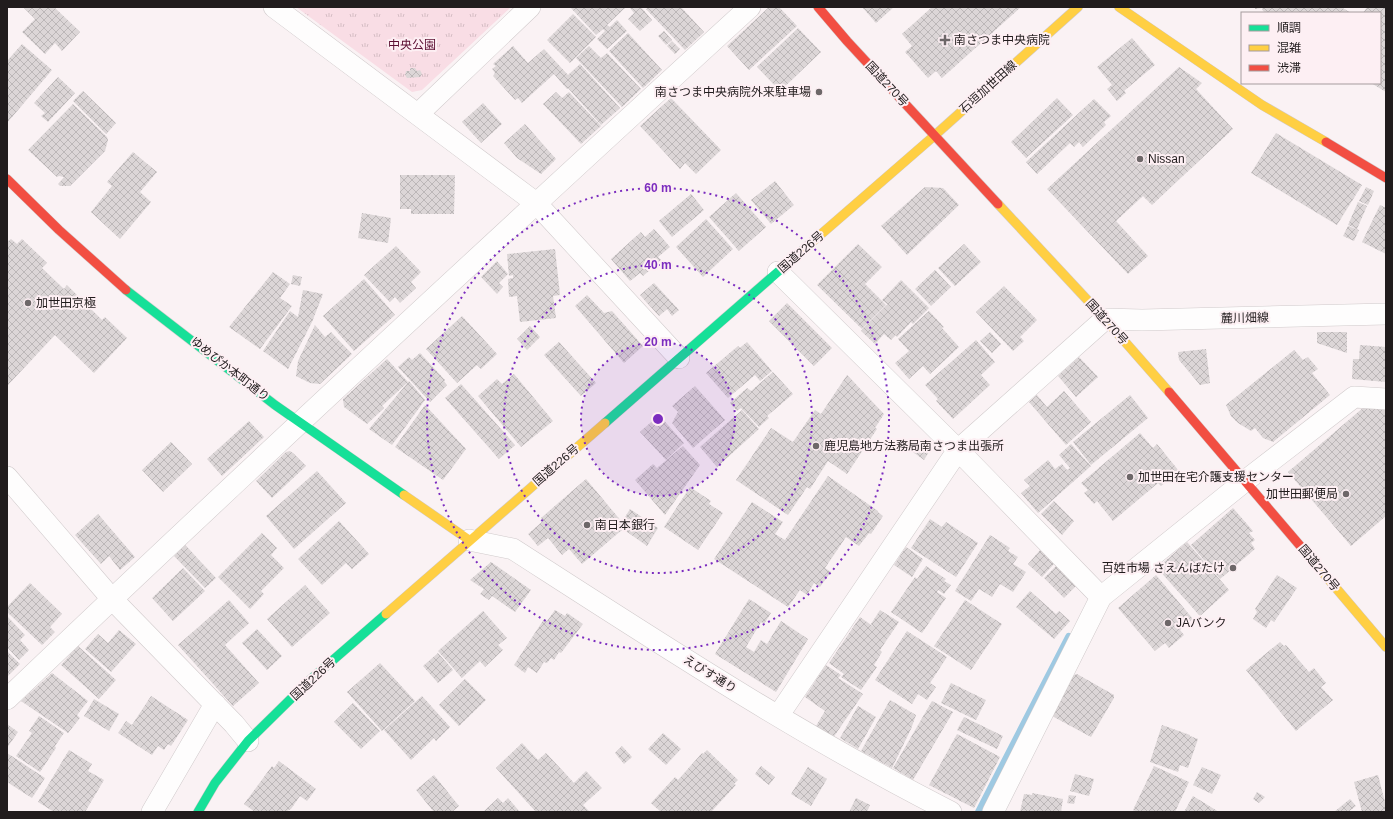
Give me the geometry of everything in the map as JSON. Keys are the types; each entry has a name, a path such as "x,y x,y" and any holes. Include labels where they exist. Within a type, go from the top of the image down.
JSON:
{"main road":[{"name":"国道270号","path":"818,7 934,136 1105,319 1159,380 1386,647"},
{"name":"石垣加世田線","path":"934,136 1078,7"},
{"path":"1119,7 1262,104 1386,178"},
{"name":"国道226号","path":"198,812 215,783 248,741 310,680 934,136"},
{"name":"ゆめぴか本町通り","path":"7,179 59,230 126,290 300,422 469,540"}],"street":[{"path":"274,7 536,203 679,358"},
{"path":"418,114 530,7"},
{"path":"7,699 300,422 750,7"},
{"path":"778,272 958,450 1101,596"},
{"name":"麓川畑線","path":"1105,319 1142,320 1386,314"},
{"path":"778,716 958,450 1105,319"},
{"path":"993,812 1101,596 1245,481 1354,397 1386,399"},
{"path":"7,477 112,599 215,704 248,741"},
{"name":"えびす通り","path":"469,540 513,549 778,716 918,796 951,812"},
{"path":"152,812 215,704"}],"green space":[{"name":"中央公園","path":"296,7 511,7 422,90 412,92"}],"building":[{"path":"23,7 54,7 80,32 62,51 55,43 45,54 22,32 35,19"},
{"path":"570,7 626,7 607,25 610,27 617,20 627,31 607,49 597,39 605,31 603,29 596,35"},
{"path":"641,7 652,20 640,31 628,19 634,13 630,8"},
{"path":"649,7 681,7 704,32 685,50 646,9"},
{"path":"769,7 779,7 797,26 749,70 727,46"},
{"path":"862,7 894,7 876,23"},
{"name":"南さつま中央病院","path":"932,7 1021,7 942,78 936,71 928,78 905,52 912,46 902,34"},
{"path":"1255,7 1341,7 1349,12 1264,12 1262,8 1255,9"},
{"path":"1367,7 1386,7 1386,92 1373,84 1381,84 1381,12 1364,12"},
{"path":"573,14 596,37 570,63 547,40"},
{"path":"798,28 821,52 780,91 757,67"},
{"path":"664,31 672,40 666,45 658,36"},
{"path":"628,33 662,70 643,88 609,51"},
{"path":"1132,38 1155,65 1124,91 1126,93 1117,101 1107,89 1112,85 1097,67"},
{"path":"672,41 680,49 675,54 667,46"},
{"path":"22,44 52,70 7,123 7,61"},
{"path":"513,46 528,63 544,49 568,75 580,64 620,108 601,125 554,74 522,103 518,98 515,100 493,76 495,73 492,69 496,66 493,64"},
{"path":"589,46 601,58 607,53 641,89 622,107 576,58"},
{"name":"Nissan","path":"1179,67 1202,83 1196,89 1233,129 1152,205 1143,196 1116,221 1148,256 1128,274 1047,189"},
{"path":"410,68 415,68 417,71 420,70 422,74 420,77 407,78 405,75 406,71 410,71"},
{"path":"58,77 75,93 48,122 41,116 45,113 34,103"},
{"path":"83,91 116,123 106,134 73,101"},
{"path":"556,92 562,98 569,92 601,126 581,144 543,104"},
{"path":"671,98 721,150 696,174 685,163 680,169 640,126"},
{"path":"1057,98 1073,115 1026,158 1011,142"},
{"path":"1094,99 1111,116 1104,122 1106,125 1083,147 1079,142 1074,147 1070,143 1037,174 1026,162"},
{"path":"483,103 502,124 481,143 462,122"},
{"path":"73,104 107,137 108,140 105,151 70,186 60,186 58,184 64,177 57,177 28,150"},
{"path":"525,124 556,159 541,174 517,158 504,143"},
{"path":"1276,133 1362,185 1337,225 1251,173"},
{"path":"133,152 157,172 140,192 151,202 120,239 91,212 112,186 107,182"},
{"path":"400,175 455,175 454,214 411,214 411,209 400,209"},
{"path":"775,181 794,205 771,224 751,200"},
{"path":"925,187 943,188 959,205 907,255 881,226"},
{"path":"1366,187 1374,191 1368,205 1359,201"},
{"path":"736,193 766,227 739,251 709,217"},
{"path":"691,194 704,210 672,237 659,221"},
{"path":"1358,202 1367,206 1357,229 1348,225"},
{"path":"1380,205 1386,208 1386,254 1362,242"},
{"path":"362,213 391,218 388,243 358,238"},
{"path":"706,219 733,249 703,277 676,247"},
{"path":"1348,226 1359,230 1354,241 1343,236"},
{"path":"654,229 670,247 658,257 661,260 643,276 640,273 630,281 611,259 641,232 645,237"},
{"path":"11,239 17,244 22,239 47,263 42,268 64,289 67,285 102,320 105,317 127,338 94,373 55,335 7,386 7,242"},
{"path":"858,244 882,267 865,284 886,305 862,329 817,285"},
{"path":"964,244 981,262 955,286 938,268"},
{"path":"396,246 421,272 411,282 416,288 400,303 395,297 390,302 364,275"},
{"path":"555,249 560,295 553,296 556,318 520,322 517,296 509,297 508,279 513,278 513,275 509,276 507,254"},
{"path":"497,261 508,274 499,283 503,287 497,294 481,277"},
{"path":"935,270 951,287 931,306 915,289"},
{"path":"273,272 290,284 280,298 292,306 260,349 229,327"},
{"path":"293,275 302,277 300,286 291,284"},
{"path":"364,279 395,315 354,351 323,316"},
{"path":"901,280 929,308 913,324 911,322 897,337 896,335 891,340 884,334 875,344 861,331 888,304 882,300"},
{"path":"654,283 679,310 672,316 667,309 659,316 640,295"},
{"path":"1004,286 1037,320 1020,337 1024,341 1013,351 976,312"},
{"path":"303,290 323,294 312,322 288,369 263,351 290,311 298,317"},
{"path":"587,295 604,313 612,311 643,346 624,363 575,306"},
{"path":"787,303 832,348 814,366 769,321"},
{"path":"929,311 944,327 942,328 959,347 930,374 923,366 909,379 895,363 909,351 898,339"},
{"path":"462,316 497,354 481,369 477,365 457,383 426,349"},
{"path":"315,325 325,337 331,332 352,354 320,384 310,383 296,376 298,361"},
{"path":"530,326 540,337 527,350 517,339"},
{"path":"990,332 1001,344 992,353 980,341"},
{"path":"1317,332 1347,332 1347,353 1317,343"},
{"path":"976,340 995,362 981,375 990,385 953,419 936,401 938,399 925,385"},
{"path":"559,342 596,383 581,396 544,355"},
{"path":"747,342 772,371 760,381 755,375 728,398 706,373 738,346 740,348"},
{"path":"1360,345 1386,347 1386,382 1352,379 1353,359 1359,359"},
{"path":"1206,349 1210,383 1200,385 1179,360 1178,352"},
{"path":"1294,350 1303,360 1308,357 1318,369 1312,373 1330,395 1273,442 1263,438 1255,428 1251,431 1238,423 1231,416 1226,405"},
{"path":"420,353 445,380 444,381 447,385 430,402 398,367 409,357 412,360"},
{"path":"1079,357 1098,377 1076,397 1058,376"},
{"path":"387,359 408,382 382,406 384,408 367,424 344,407 343,399"},
{"path":"773,372 793,394 767,416 769,418 759,427 741,408 737,411 730,403 747,388 751,391"},
{"path":"514,374 553,421 521,447 478,396 497,379 502,384"},
{"name":"鹿児島地方法務局南さつま出張所","path":"847,375 884,414 875,428 877,429 847,474 828,461 810,489 807,487 788,515 736,480 771,428 793,442 815,410 821,414"},
{"path":"409,381 425,400 392,445 369,429"},
{"path":"461,384 515,445 499,459 445,398"},
{"path":"695,386 725,420 693,448 672,423 678,412 672,406"},
{"path":"1064,391 1091,422 1066,445 1029,402 1037,395 1047,407"},
{"path":"1130,395 1148,418 1091,465 1073,442"},
{"path":"425,405 466,449 443,480 395,447"},
{"name":"加世田郵便局","path":"1364,407 1386,409 1386,516 1351,546 1288,472"},
{"path":"742,410 759,429 717,467 700,447"},
{"path":"659,415 684,443 666,460 640,432"},
{"path":"249,421 264,437 222,476 207,459"},
{"name":"加世田在宅介護支援センター","path":"1140,433 1153,448 1157,444 1179,471 1161,486 1158,483 1113,521 1097,501 1094,504 1084,493 1088,490 1081,483"},
{"path":"912,440 929,452 924,460 906,447"},
{"path":"171,442 192,464 163,492 142,470"},
{"path":"1071,444 1091,466 1038,513 1021,493 1030,486 1024,480 1048,460 1055,469 1062,464 1067,470 1070,468 1059,455"},
{"path":"683,446 700,465 665,515 635,480 653,464 657,468"},
{"path":"290,451 306,466 272,498 256,481 286,452"},
{"path":"317,471 346,503 294,549 266,516"},
{"path":"828,476 883,516 871,534 869,533 859,546 846,537 825,568 831,572 820,587 814,583 807,595 800,590 788,607 714,559 752,502 783,522 775,534 785,540"},
{"path":"586,479 622,522 630,509 658,528 647,546 623,529 582,564 569,549 562,555 548,538 538,546 528,534 543,521 541,518"},
{"path":"690,487 711,501 709,504 723,513 698,550 664,527"},
{"path":"1054,501 1074,521 1062,535 1041,514"},
{"path":"1233,508 1253,531 1249,533 1255,540 1251,543 1255,549 1220,579 1191,545"},
{"path":"98,514 135,557 120,570 109,556 101,564 75,535"},
{"path":"930,519 942,527 946,522 978,543 956,577 911,548"},
{"path":"339,521 369,554 352,569 346,563 322,585 298,559"},
{"path":"262,533 277,548 271,555 284,568 261,591 264,594 250,609 218,577"},
{"path":"990,535 1010,548 1008,551 1018,557 1013,564 1026,572 1013,592 1000,584 992,597 979,589 971,601 955,591"},
{"path":"1187,542 1229,590 1200,616 1157,568"},
{"path":"185,545 216,578 205,588 174,556"},
{"path":"906,547 923,559 912,577 894,565"},
{"path":"1040,550 1054,564 1042,577 1028,564"},
{"path":"491,562 531,590 515,612 492,596 489,600 480,594 484,589 470,580"},
{"path":"926,566 946,579 944,581 951,585 944,594 938,590 937,592 946,598 922,633 891,612 915,577 917,579"},
{"path":"1056,566 1076,586 1064,598 1044,578"},
{"path":"183,568 205,591 173,621 152,598"},
{"path":"1156,575 1193,619 1180,630 1184,635 1169,648 1165,643 1155,651 1118,608"},
{"path":"1277,575 1297,588 1274,622 1271,620 1266,628 1253,619 1257,612 1255,609"},
{"path":"30,583 62,614 50,627 55,632 42,645 7,612 7,607"},
{"path":"305,585 330,613 292,647 267,619"},
{"path":"1030,591 1056,614 1059,611 1070,621 1054,639 1016,607"},
{"path":"749,599 771,613 764,624 761,622 746,647 754,652 761,640 767,644 781,621 808,639 776,692 715,654"},
{"path":"229,600 249,623 225,645 259,683 233,706 178,645"},
{"path":"965,600 1002,624 971,670 934,646"},
{"path":"555,610 565,616 567,613 583,624 554,660 551,658 547,663 544,662 537,673 528,667 525,673 514,665 544,619 547,621"},
{"path":"880,610 899,622 880,650 882,652 874,665 877,667 861,690 841,677 844,674 829,663 860,617 874,627 871,624"},
{"path":"483,611 507,638 498,645 503,650 485,667 480,661 462,678 438,651"},
{"path":"7,616 25,635 20,640 29,650 19,660 7,647"},
{"path":"257,629 282,656 267,670 242,643"},
{"path":"119,630 136,644 111,672 85,649 98,634 108,643"},
{"path":"907,631 947,657 930,683 936,687 927,700 918,694 912,704 875,680"},
{"path":"1280,642 1284,646 1286,645 1309,672 1314,668 1326,683 1321,687 1333,700 1296,731 1246,670"},
{"path":"78,646 116,680 99,699 61,665"},
{"path":"7,651 20,664 7,677"},
{"path":"438,653 453,670 438,683 423,666"},
{"path":"380,663 415,701 382,731 347,692"},
{"path":"826,665 841,675 838,678 863,694 833,738 816,726 825,711 805,697"},
{"path":"52,673 88,701 77,715 80,718 68,733 21,701"},
{"path":"1076,674 1114,695 1114,698 1091,737 1052,716 1073,676"},
{"path":"465,679 486,700 459,726 439,705"},
{"path":"951,683 986,700 976,720 941,703"},
{"path":"151,696 188,720 171,746 168,744 164,750 158,746 152,755 118,733 126,721 132,725"},
{"path":"422,696 450,727 436,741 434,738 411,760 384,730"},
{"path":"94,699 119,714 109,731 84,716"},
{"path":"890,700 916,715 911,729 892,768 861,751"},
{"path":"932,701 953,712 913,780 893,768"},
{"path":"353,703 380,731 361,749 334,722"},
{"path":"858,706 876,717 858,749 840,738"},
{"path":"39,716 64,733 40,772 16,756 32,733 29,731"},
{"path":"964,717 1003,736 997,749 957,730"},
{"path":"7,724 18,732 7,748"},
{"path":"1162,725 1198,739 1188,768 1180,765 1178,772 1150,762"},
{"path":"663,733 681,749 666,765 648,749"},
{"path":"957,734 1000,757 974,808 929,785"},
{"path":"522,743 538,760 546,753 574,783 586,771 602,788 583,805 590,812 536,812 496,768"},
{"path":"622,746 632,757 624,764 615,753"},
{"path":"69,750 92,764 88,771 104,780 85,812 54,812 38,802"},
{"path":"707,750 738,780 734,784 736,785 711,812 661,812 651,803 675,777 678,780 702,753 703,754"},
{"path":"7,753 45,778 32,798 7,782"},
{"path":"279,761 316,789 307,801 300,796 291,809 285,812 255,812 244,804 272,766 274,768"},
{"path":"761,766 775,777 769,785 755,774"},
{"path":"1154,766 1189,782 1175,812 1137,812 1133,810"},
{"path":"808,767 827,779 811,806 791,794"},
{"path":"1202,767 1221,775 1212,794 1193,785"},
{"path":"1075,774 1094,779 1089,796 1070,791"},
{"path":"434,775 459,806 452,812 434,812 416,790"},
{"path":"1378,775 1386,806 1386,812 1362,812 1354,782"},
{"path":"1257,792 1265,797 1259,803 1253,799"},
{"path":"1032,793 1063,799 1061,812 1020,812 1024,794 1032,795"},
{"path":"1069,795 1076,796 1074,804 1067,803"},
{"path":"1193,796 1219,812 1184,812"},
{"path":"498,798 503,803 508,798 520,812 484,811"},
{"path":"856,798 870,805 867,812 849,812"},
{"path":"1350,799 1356,806 1348,812 1334,812"}],"waterway":[{"path":"979,812 1069,637"}],"traffic: fast":[{"path":"605,423 804,249"},
{"path":"126,290 275,405 404,495"},
{"path":"198,812 215,783 248,741 310,680 386,614"}],"traffic: slow":[{"path":"934,136 1078,7"},
{"path":"1119,7 1262,105 1326,142"},
{"path":"804,249 934,136"},
{"path":"998,204 1105,319 1169,392"},
{"path":"386,614 605,423"},
{"path":"404,495 469,540"},
{"path":"1308,555 1386,647"}],"traffic: jam":[{"path":"818,7 847,41 998,204"},
{"path":"1326,142 1386,178"},
{"path":"7,179 59,230 126,290"},
{"path":"1169,392 1308,555"}],"place":[{"name":"南さつま中央病院","path":"945,40"},
{"name":"南さつま中央病院外来駐車場","path":"819,92"},
{"name":"Nissan","path":"1140,159"},
{"name":"加世田京極","path":"28,303"},
{"name":"鹿児島地方法務局南さつま出張所","path":"816,446"},
{"name":"加世田在宅介護支援センター","path":"1130,477"},
{"name":"加世田郵便局","path":"1346,494"},
{"name":"南日本銀行","path":"587,525"},
{"name":"百姓市場 さえんばたけ","path":"1233,568"},
{"name":"JAバンク","path":"1168,623"}]}
